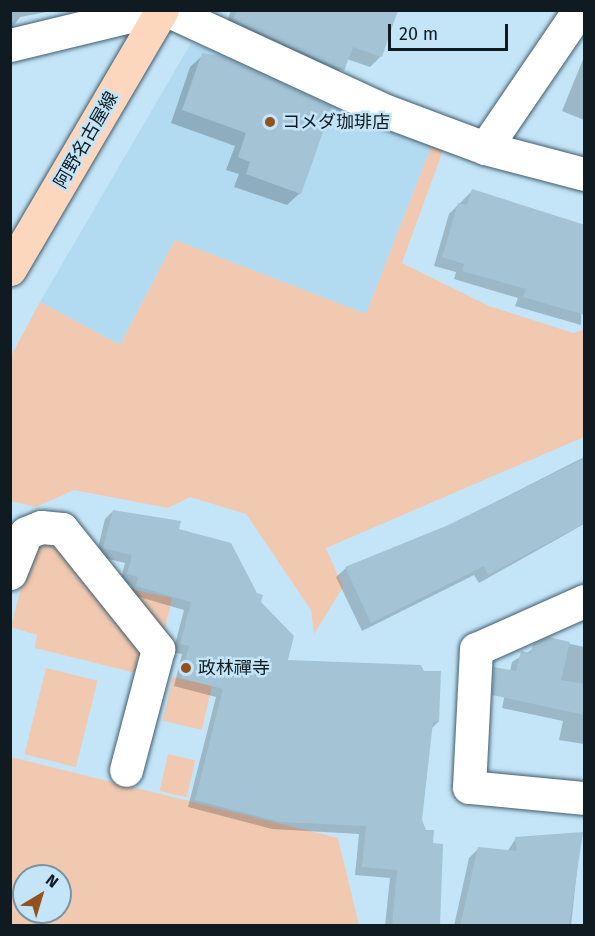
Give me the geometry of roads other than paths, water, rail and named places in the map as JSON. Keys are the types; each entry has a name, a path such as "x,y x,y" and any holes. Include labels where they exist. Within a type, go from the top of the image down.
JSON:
{"main road":[{"name":"阿野名古屋線","path":"10,269 162,10"}],"street":[{"path":"10,45 155,10"},
{"path":"167,10 386,111 485,148 585,174"},
{"path":"485,148 579,10"},
{"path":"10,573 26,533 41,527 62,529 158,649 126,770"},
{"path":"585,601 476,649 469,787 585,798"}],"place":[{"name":"コメダ珈琲店","path":"270,122"},
{"name":"政林禪寺","path":"186,668"}]}
